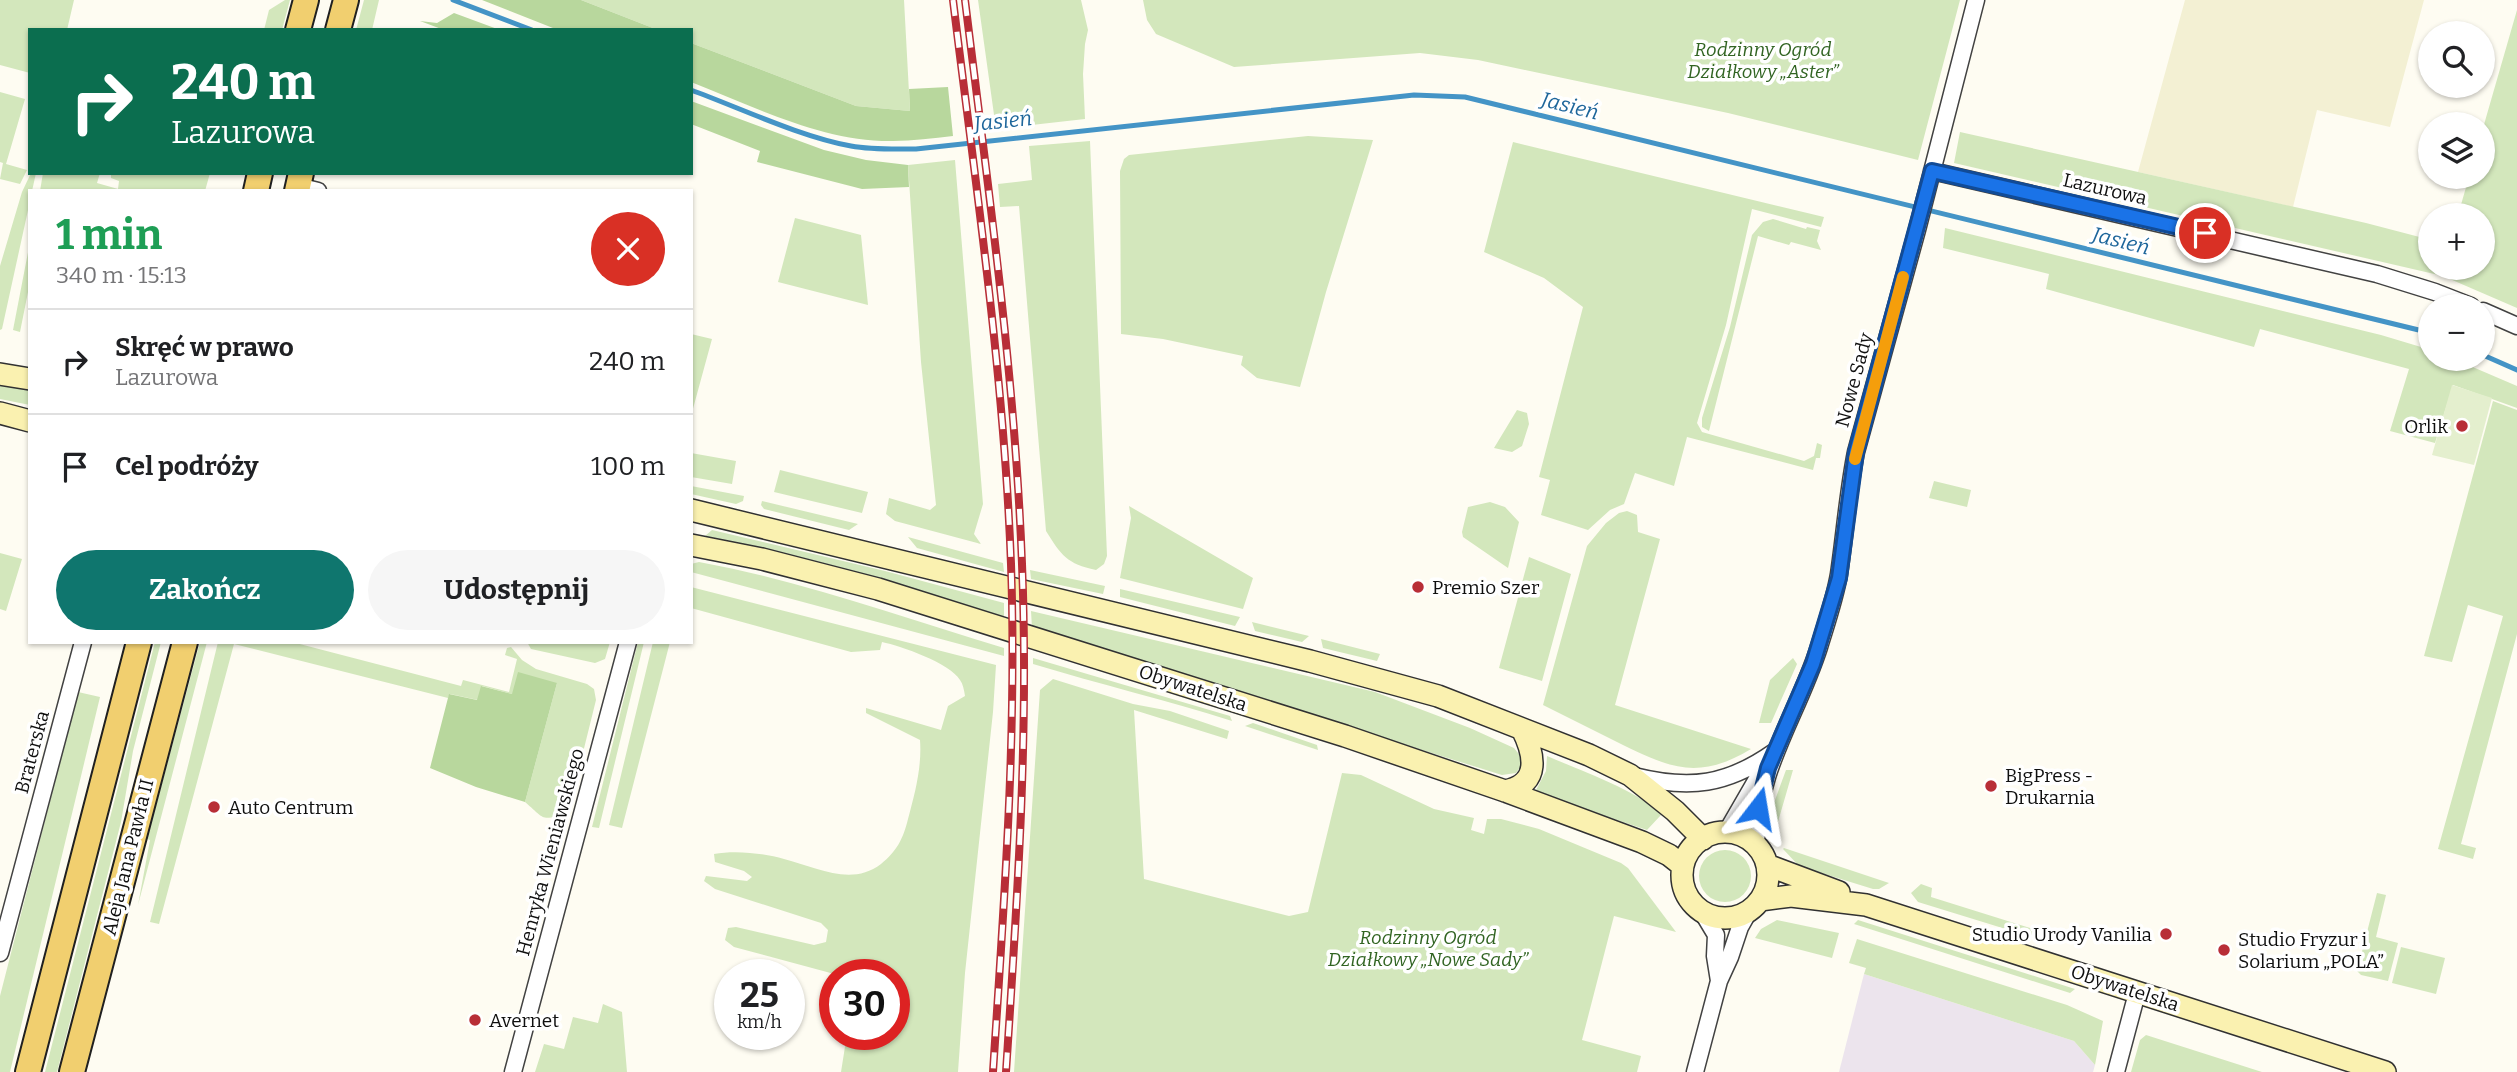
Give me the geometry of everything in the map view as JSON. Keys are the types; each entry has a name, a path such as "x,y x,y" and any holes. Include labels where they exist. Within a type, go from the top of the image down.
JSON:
{"main road":[{"path":"299,28 306,0"},
{"path":"339,28 346,0"},
{"path":"0,374 28,379"},
{"path":"0,413 28,420"},
{"path":"693,510 1310,660 1438,696 1589,755 1629,775 1675,811 1703,839"},
{"name":"Obywatelska","path":"693,545 773,562 878,589 1345,736 1642,842 1669,855 1683,866"},
{"path":"28,1072 138,644"},
{"name":"Aleja Jana Pawła II","path":"72,1072 184,644"},
{"path":"1505,791 1522,784 1532,767 1533,754 1522,729"},
{"path":"1727,831 1739,834 1756,845 1767,865 1768,877 1754,906 1737,916 1725,918 1701,911 1685,891 1683,866 1687,855 1703,839 1727,831"},
{"name":"Obywatelska","path":"1767,865 1831,888 1866,905 2385,1072"},
{"name":"Obywatelska","path":"1754,906 1791,895 1866,905"}],"street":[{"name":"Nowe Sady","path":"1756,845 1756,819 1771,760 1813,664 1839,578 1856,452 1976,0"},
{"name":"Lazurowa","path":"1930,177 2377,274 2440,294"},
{"path":"2495,316 2517,326"},
{"name":"Braterska","path":"0,953 82,644"},
{"name":"Henryka Wieniawskiego","path":"513,1072 627,644"},
{"name":"Nowe Sady","path":"1727,831 1771,760"},
{"path":"1629,775 1667,783 1701,782 1736,775 1771,760"},
{"path":"1695,1072 1719,981 1740,927 1754,906"},
{"path":"1701,911 1716,935 1715,956 1719,981"},
{"path":"2116,1072 2137,993"}],"shaded area":[{"path":"2185,0 2424,0 2390,127 2317,110 2293,207 2138,172"},
{"path":"1864,974 2074,1041 2095,1065 2093,1072 1839,1072"}],"green space":[{"path":"0,0 74,0 67,28 28,28 28,72 0,65"},
{"path":"285,0 290,0 283,28 264,28 269,10"},
{"path":"364,0 379,0 372,28 357,28"},
{"path":"482,0 581,0 653,28 553,28"},
{"path":"581,0 904,0 910,111 856,106 693,44 693,28 653,28"},
{"path":"978,0 1081,0 1088,30 1083,74 1085,119 996,129"},
{"name":"Rodzinny Ogród Działkowy „Aster”","path":"1143,0 1960,0 1918,160 1728,113 1478,60 1420,53 1234,67 1156,34 1147,20"},
{"path":"2517,10 2517,308 2495,298 2495,294 2485,294 2452,280 2495,280 2495,203 2461,203 2466,189 2495,189 2495,112 2488,112 2492,98 2495,98 2495,86"},
{"path":"454,13 495,28 439,28 420,21 437,23"},
{"path":"693,44 856,106 910,111 909,89 948,87 953,136 900,141 867,140 815,129 693,83"},
{"path":"0,92 25,99 6,164 27,170 20,184 0,179 3,163 0,162"},
{"path":"693,102 824,150 866,160 908,165 909,187 862,189 757,162 760,151 693,125"},
{"path":"1960,132 2418,237 2418,270 1954,163"},
{"path":"1308,136 1373,140 1300,387 1257,378 1241,365 1243,356 1163,339 1121,334 1120,171 1124,159 1129,155"},
{"path":"1090,141 1107,556 1104,564 1096,570 1071,561 1046,531 1019,206 1000,207 998,184 1032,180 1029,146"},
{"path":"1513,142 1824,217 1821,227 1752,209 1726,325 1697,423 1702,432 1804,461 1814,456 1817,443 1822,445 1820,458 1816,458 1813,470 1687,437 1674,486 1635,473 1624,504 1610,510 1588,530 1541,515 1550,480 1539,477 1583,307 1544,278 1484,252"},
{"path":"955,160 983,504 974,534 981,544 895,521 886,514 889,498 930,510 936,505 921,362 908,165"},
{"path":"30,175 36,175 32,189 28,189 28,210 0,330 0,266 22,192"},
{"path":"43,175 99,175 97,183 118,189 40,189"},
{"path":"111,175 209,175 206,189 118,189 119,181 111,178"},
{"path":"795,218 861,235 868,305 778,282"},
{"path":"1773,219 1806,229 1820,230 1817,241 1821,250 1758,236 1709,431 1702,427 1702,418 1730,327 1752,235 1763,222"},
{"path":"1945,228 2381,335 2418,346 2418,371 2482,371 2517,386 2517,408 2453,385 2435,443 2390,431 2409,369 2260,329 2254,347 2046,289 2049,274 1943,248"},
{"path":"28,252 28,292 20,332 13,330"},
{"path":"693,334 712,339 693,409"},
{"path":"0,384 28,389 28,405 0,399"},
{"name":"Orlik","path":"2452,385 2492,398 2474,465 2432,455"},
{"path":"2493,401 2517,410 2517,634 2461,844 2476,848 2473,859 2438,849 2503,616 2468,605 2452,662 2424,656"},
{"path":"1517,410 1527,413 1529,424 1522,446 1512,452 1494,448"},
{"path":"693,453 736,461 732,484 693,477"},
{"path":"780,470 868,492 862,513 774,492"},
{"path":"1934,481 1971,490 1967,507 1929,498"},
{"path":"693,486 744,496 743,501 736,504 693,494"},
{"path":"762,501 858,524 849,530 764,509"},
{"path":"1490,502 1505,507 1519,522 1508,568 1463,537 1468,507"},
{"path":"1129,506 1253,578 1243,609 1120,578 1131,518"},
{"path":"1627,511 1637,515 1638,532 1660,539 1615,705 1751,749 1732,759 1698,768 1667,764 1543,705 1587,546 1606,523 1619,513"},
{"path":"712,530 885,571 1004,603 1004,619 883,579 705,536"},
{"path":"908,537 1003,563 1004,572 917,548"},
{"path":"0,553 22,559 6,611 0,609"},
{"path":"1529,557 1571,574 1542,681 1499,668"},
{"path":"699,562 738,570 853,601 1004,648 1004,656 693,573 693,564"},
{"path":"1030,570 1105,586 1103,594 1031,579"},
{"path":"693,588 996,665 965,973 958,1072 841,1072 844,1050 910,1050 910,959 819,959 819,970 805,966 805,959 779,959 734,947 725,940 728,928 736,927 814,945 826,942 828,930 821,923 715,889 704,881 706,876 747,881 752,877 744,871 715,862 714,854 740,852 767,855 846,875 870,871 887,859 895,849 906,826 917,780 920,740 866,713 866,708 941,730 948,706 965,696 961,682 946,667 890,644 882,642 880,650 851,652 693,609"},
{"path":"1120,589 1240,617 1235,626 1120,597"},
{"path":"1031,611 1375,692 1470,728 1514,748 1522,758 1521,766 1516,773 1502,775 1032,628"},
{"path":"1252,622 1309,636 1302,642 1255,631"},
{"path":"1321,639 1380,654 1377,661 1323,648"},
{"path":"154,644 160,644 133,751 121,822 57,1072 45,1072"},
{"path":"199,644 206,644 138,905 150,840 147,839"},
{"path":"218,644 234,644 159,924 150,922"},
{"path":"234,644 300,644 461,686 463,680 509,692 517,659 505,655 507,648 511,647 522,660 536,669 587,684 594,689 596,700 568,813 544,817 525,802 557,683 512,694 482,686 478,700 450,694 448,698"},
{"path":"528,644 609,644 605,659 595,663 531,649"},
{"path":"638,644 644,644 599,828 592,827"},
{"path":"653,644 669,644 622,828 609,825"},
{"path":"1033,658 1230,716 1232,721 1033,664"},
{"path":"1793,658 1797,664 1771,723 1759,723 1770,680"},
{"path":"518,672 557,683 525,802 476,787 430,768 449,694 477,700 481,686 512,694"},
{"name":"Rodzinny Ogród Działkowy „Nowe Sady”","path":"1053,679 1133,704 1170,711 1229,731 1227,739 1134,710 1144,879 1289,916 1308,912 1342,773 1361,775 1434,809 1474,818 1471,830 1484,834 1487,819 1501,819 1539,829 1621,863 1628,868 1676,932 1614,916 1582,1040 1641,1056 1637,1072 1014,1072 1040,690"},
{"path":"78,692 100,697 10,1072 0,1072 0,996"},
{"path":"1253,723 1317,745 1318,750 1245,726"},
{"path":"1547,756 1624,789 1652,806 1661,815 1647,830 1538,794 1535,792 1546,771"},
{"path":"1786,770 1793,770 1775,832 1771,811"},
{"path":"1784,848 1889,883 1879,889 1873,889 1799,866"},
{"path":"1725,850 1744,857 1751,876 1744,895 1725,902 1706,895 1699,876 1706,857"},
{"path":"1921,884 1932,888 1931,897 2056,936 2048,942 1918,902 1911,893"},
{"path":"2377,893 2386,895 2376,937 2398,943 2388,981 2361,975 2357,971"},
{"path":"1777,920 1839,933 1832,958 1755,938 1761,929"},
{"path":"1858,920 2075,989 2070,993 1854,924"},
{"path":"1857,939 2067,1005 2103,1021 2095,1065 2074,1041 1864,974 1866,968 1849,963"},
{"path":"2401,947 2445,958 2436,994 2392,983"},
{"path":"603,1004 622,1012 627,1072 535,1072 544,1044 564,1049 573,1017 598,1023"},
{"path":"2146,1035 2262,1072 2131,1072 2140,1040"}],"waterway":[{"name":"Jasień","path":"453,0 527,28"},
{"name":"Jasień","path":"693,91 832,142 891,149 916,149 1414,95 1465,97 2418,330"},
{"name":"Jasień","path":"2495,360 2517,370"}],"railway":[{"path":"953,0 996,352 1011,564 1011,755 993,1072"},
{"path":"965,0 1007,352 1022,564 1023,755 1006,1072"}],"slow traffic":[{"path":"1855,459 1903,277"}],"place":[{"name":"Orlik","path":"2462,426"},
{"name":"Premio Szer","path":"1418,587"},
{"name":"BigPress - Drukarnia","path":"1991,786"},
{"name":"Auto Centrum","path":"214,807"},
{"name":"Studio Urody Vanilia","path":"2166,934"},
{"name":"Studio Fryzur i Solarium „POLA”","path":"2224,950"},
{"name":"Avernet","path":"475,1020"}],"route":[{"path":"1758,808 1774,752 1819,647 1839,578 1856,452 1932,171 2205,233"}]}
